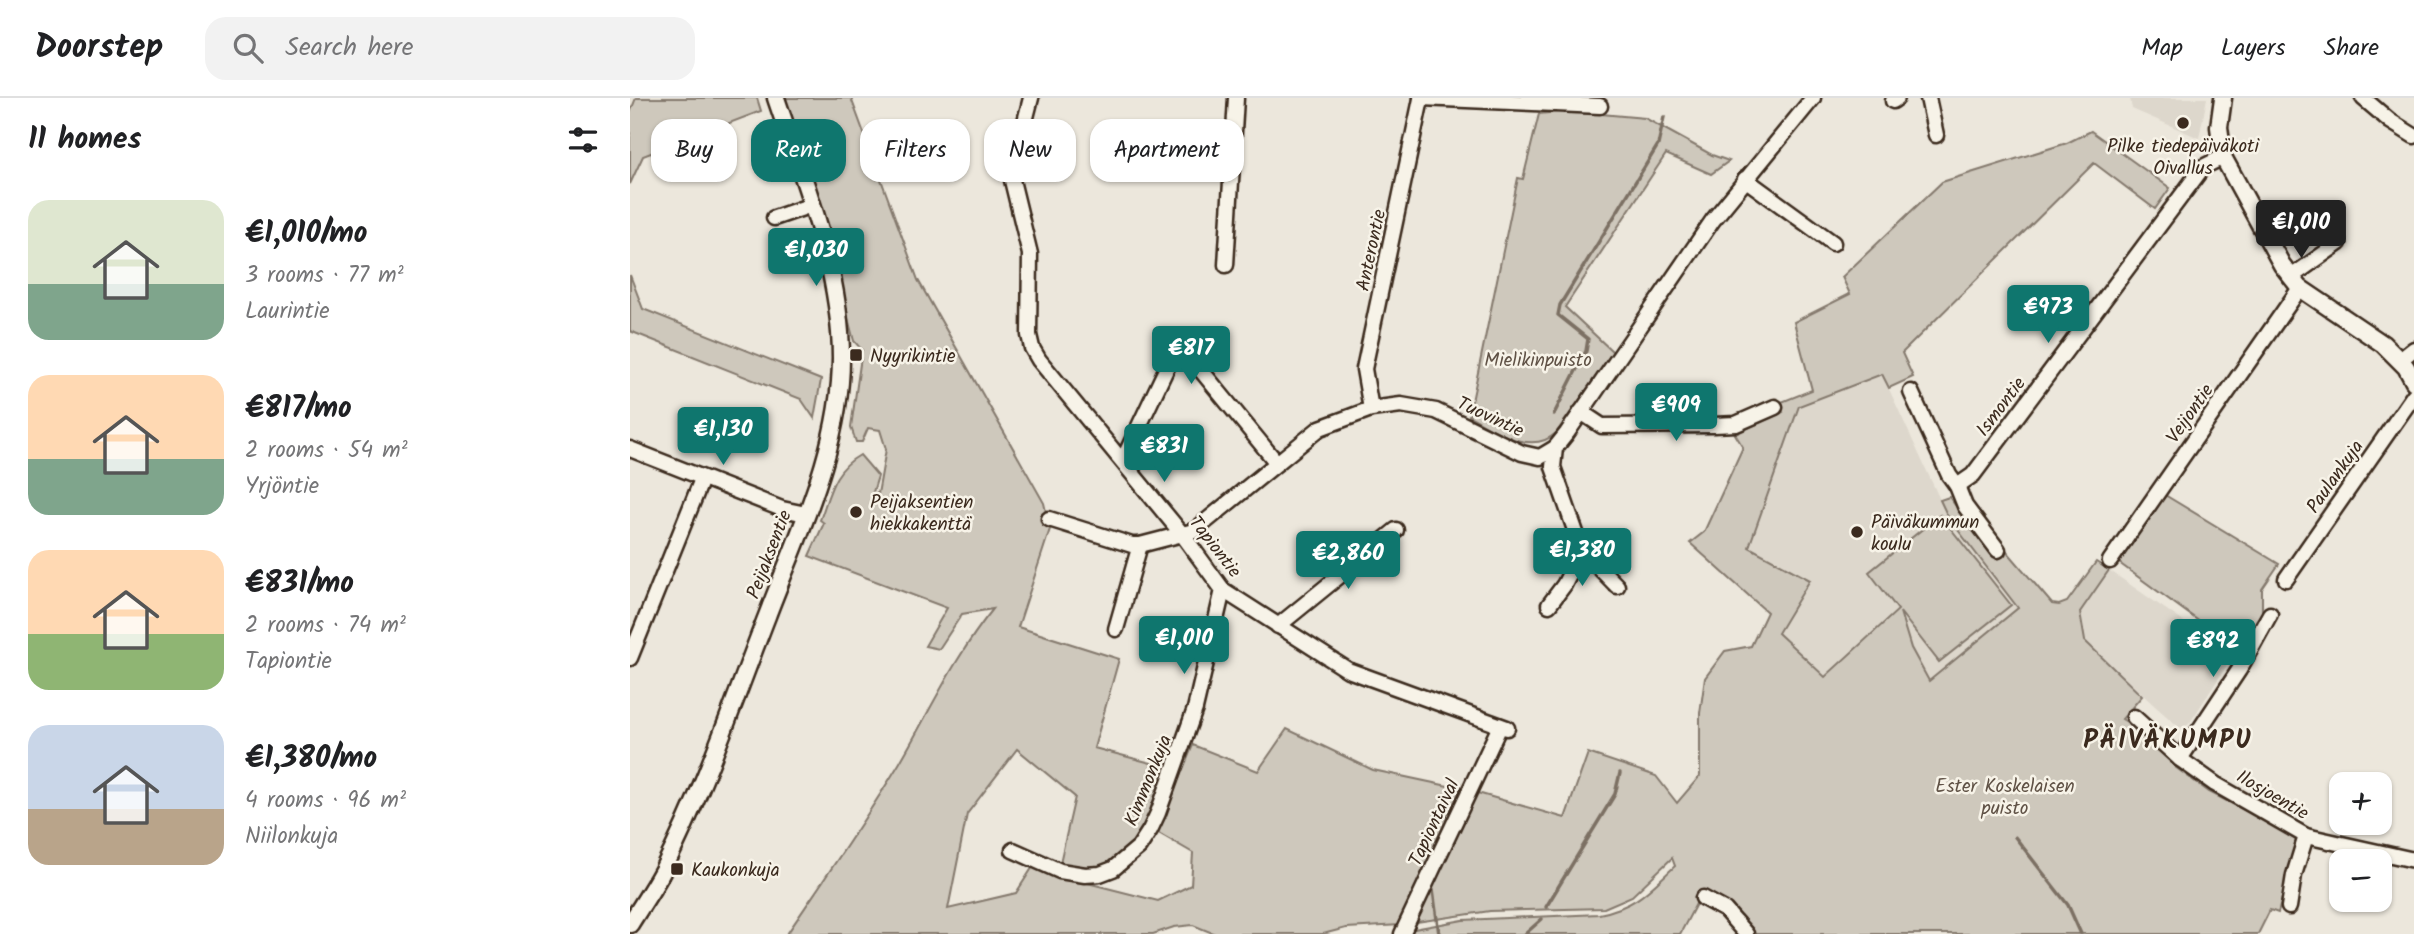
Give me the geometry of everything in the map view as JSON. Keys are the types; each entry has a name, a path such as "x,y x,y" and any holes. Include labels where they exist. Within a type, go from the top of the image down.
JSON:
{"street":[{"name":"Peijaksentie","path":"630,924 662,871 679,835 818,483 837,410 841,360 840,329 833,281 812,205 776,98"},
{"name":"Tapiontie","path":"1031,98 1011,176 1030,254 1029,335 1039,360 1123,460 1223,590 1348,670 1504,727"},
{"path":"1226,265 1236,98"},
{"path":"1616,586 1582,550 1553,467 1555,449 1713,220 1813,98"},
{"path":"1928,98 1936,135"},
{"path":"2223,98 2219,127 2223,156 2295,283 2383,344 2400,360 2414,382"},
{"path":"1421,99 1600,106"},
{"name":"Anterontie","path":"1371,409 1364,369 1421,99"},
{"path":"2366,99 2390,121 2414,136"},
{"name":"Ismontie","path":"1957,486 1973,475 2203,167 2223,156"},
{"path":"1745,178 1833,243"},
{"path":"774,218 812,205"},
{"name":"Veijontie","path":"2110,561 2295,283 2339,243"},
{"path":"2400,360 2414,349"},
{"path":"1123,460 1170,361 1180,354 1191,358 1277,463"},
{"path":"1911,392 1965,506 1998,550"},
{"name":"Paulankuja","path":"2286,579 2414,395"},
{"name":"Tuovintie","path":"1140,545 1194,531 1321,428 1371,409 1401,405 1436,411 1522,453 1540,457 1555,449"},
{"path":"1581,412 1602,426 1714,425 1736,424 1775,408"},
{"path":"630,449 782,509 806,514"},
{"path":"630,658 702,479"},
{"path":"1049,519 1132,545 1140,545 1116,629"},
{"path":"1278,626 1396,530"},
{"path":"1549,605 1564,585 1582,550"},
{"name":"Kimmonkuja","path":"1013,850 1060,871 1085,875 1100,874 1112,869 1139,846 1158,813 1195,709 1223,590"},
{"path":"2180,758 2239,670 2270,614"},
{"name":"Ilosjoentie","path":"2134,717 2180,758 2215,783 2306,835 2414,860"},
{"name":"Tapiontaival","path":"1402,934 1504,727"},
{"path":"2289,907 2294,875 2306,835"},
{"path":"1703,898 1725,909 1746,934"}],"shaded area":[{"name":"Pilke tiedepäiväkoti Oivallus","path":"2130,98 2207,98 2199,138 2132,109"},
{"name":"Päiväkummun koulu","path":"1882,374 1948,517 2018,608 1929,681 1911,648 1898,610 1825,677 1778,633 1749,547 1799,406"},
{"path":"2109,570 2233,656 2189,724 2184,727 2179,727 2085,641 2080,612"}],"green space":[{"path":"636,98 757,98 761,111 737,120 651,119 651,153 643,156 630,184 630,113"},
{"path":"784,98 851,98 860,122 860,182 882,182 918,280 1044,503 1050,529 1018,627 1119,659 1094,748 1170,768 1146,828 1127,854 1103,869 1059,867 1075,797 1017,749 967,814 948,909 1016,893 1034,865 1056,875 1158,901 1191,885 1193,853 1157,832 1193,745 1258,771 1287,729 1373,770 1462,789 1401,925 1346,928 1323,934 1215,934 1193,925 1174,927 1153,934 787,934 872,807 954,665 993,609 962,614 939,649 925,646 947,608 809,556 824,523 820,520 838,475 860,455 878,476 873,492 878,494 886,449 880,430 868,428 862,442 856,442 851,427 862,350 854,341 811,182 846,182 846,119 791,119"},
{"name":"Mielikinpuisto","path":"1568,111 1645,118 1712,155 1729,161 1711,174 1666,154 1565,307 1613,352 1556,433 1546,440 1524,442 1469,416 1518,178 1523,179 1539,114"},
{"name":"Ester Koskelaisen puisto","path":"2091,131 2170,188 2155,209 2094,163 1902,353 1913,377 1889,388 1882,374 1799,406 1749,547 1810,580 1778,633 1825,677 1898,610 1869,572 1940,515 2011,605 1939,662 1900,612 1911,648 1929,681 2018,608 1948,517 1940,500 1949,497 1996,559 2006,550 2052,604 2067,602 2096,562 2109,570 2080,612 2085,641 2142,696 2122,719 2160,742 2178,761 2175,767 2209,792 2293,835 2298,841 2278,913 2270,910 2258,934 1752,934 1732,906 1708,895 1697,902 1680,934 1407,934 1409,930 1463,920 1599,914 1612,911 1641,896 1675,866 1672,858 1632,896 1604,908 1490,911 1417,922 1415,919 1474,792 1565,818 1588,753 1656,776 1677,803 1700,776 1700,713 1705,678 1725,651 1751,646 1767,612 1690,543 1704,532 1743,447 1735,434 1783,412 1779,403 1812,390 1794,322 1850,294 1842,277 1942,182 2067,143"},
{"path":"630,275 643,309 821,380 814,418 801,399 630,331"},
{"path":"2160,492 2279,564 2262,589 2262,612 2237,649 2115,560"}],"waterway":[{"path":"1554,414 1586,351 1588,339 1558,315 1560,305 1658,145 1664,117"},
{"path":"1546,907 1615,794 1620,773"},
{"path":"2015,837 2068,905 2081,934"},
{"path":"1433,890 1439,934"},
{"path":"1525,934 1542,919"}],"place":[{"name":"Pilke tiedepäiväkoti Oivallus","path":"2183,123"},
{"name":"Nyyrikintie","path":"856,355"},
{"name":"Peijaksentien hiekkakenttä","path":"856,512"},
{"name":"Päiväkummun koulu","path":"1857,532"},
{"name":"Kaukonkuja","path":"677,869"}],"district":[{"name":"PÄIVÄKUMPU","path":"2168,739"}]}
